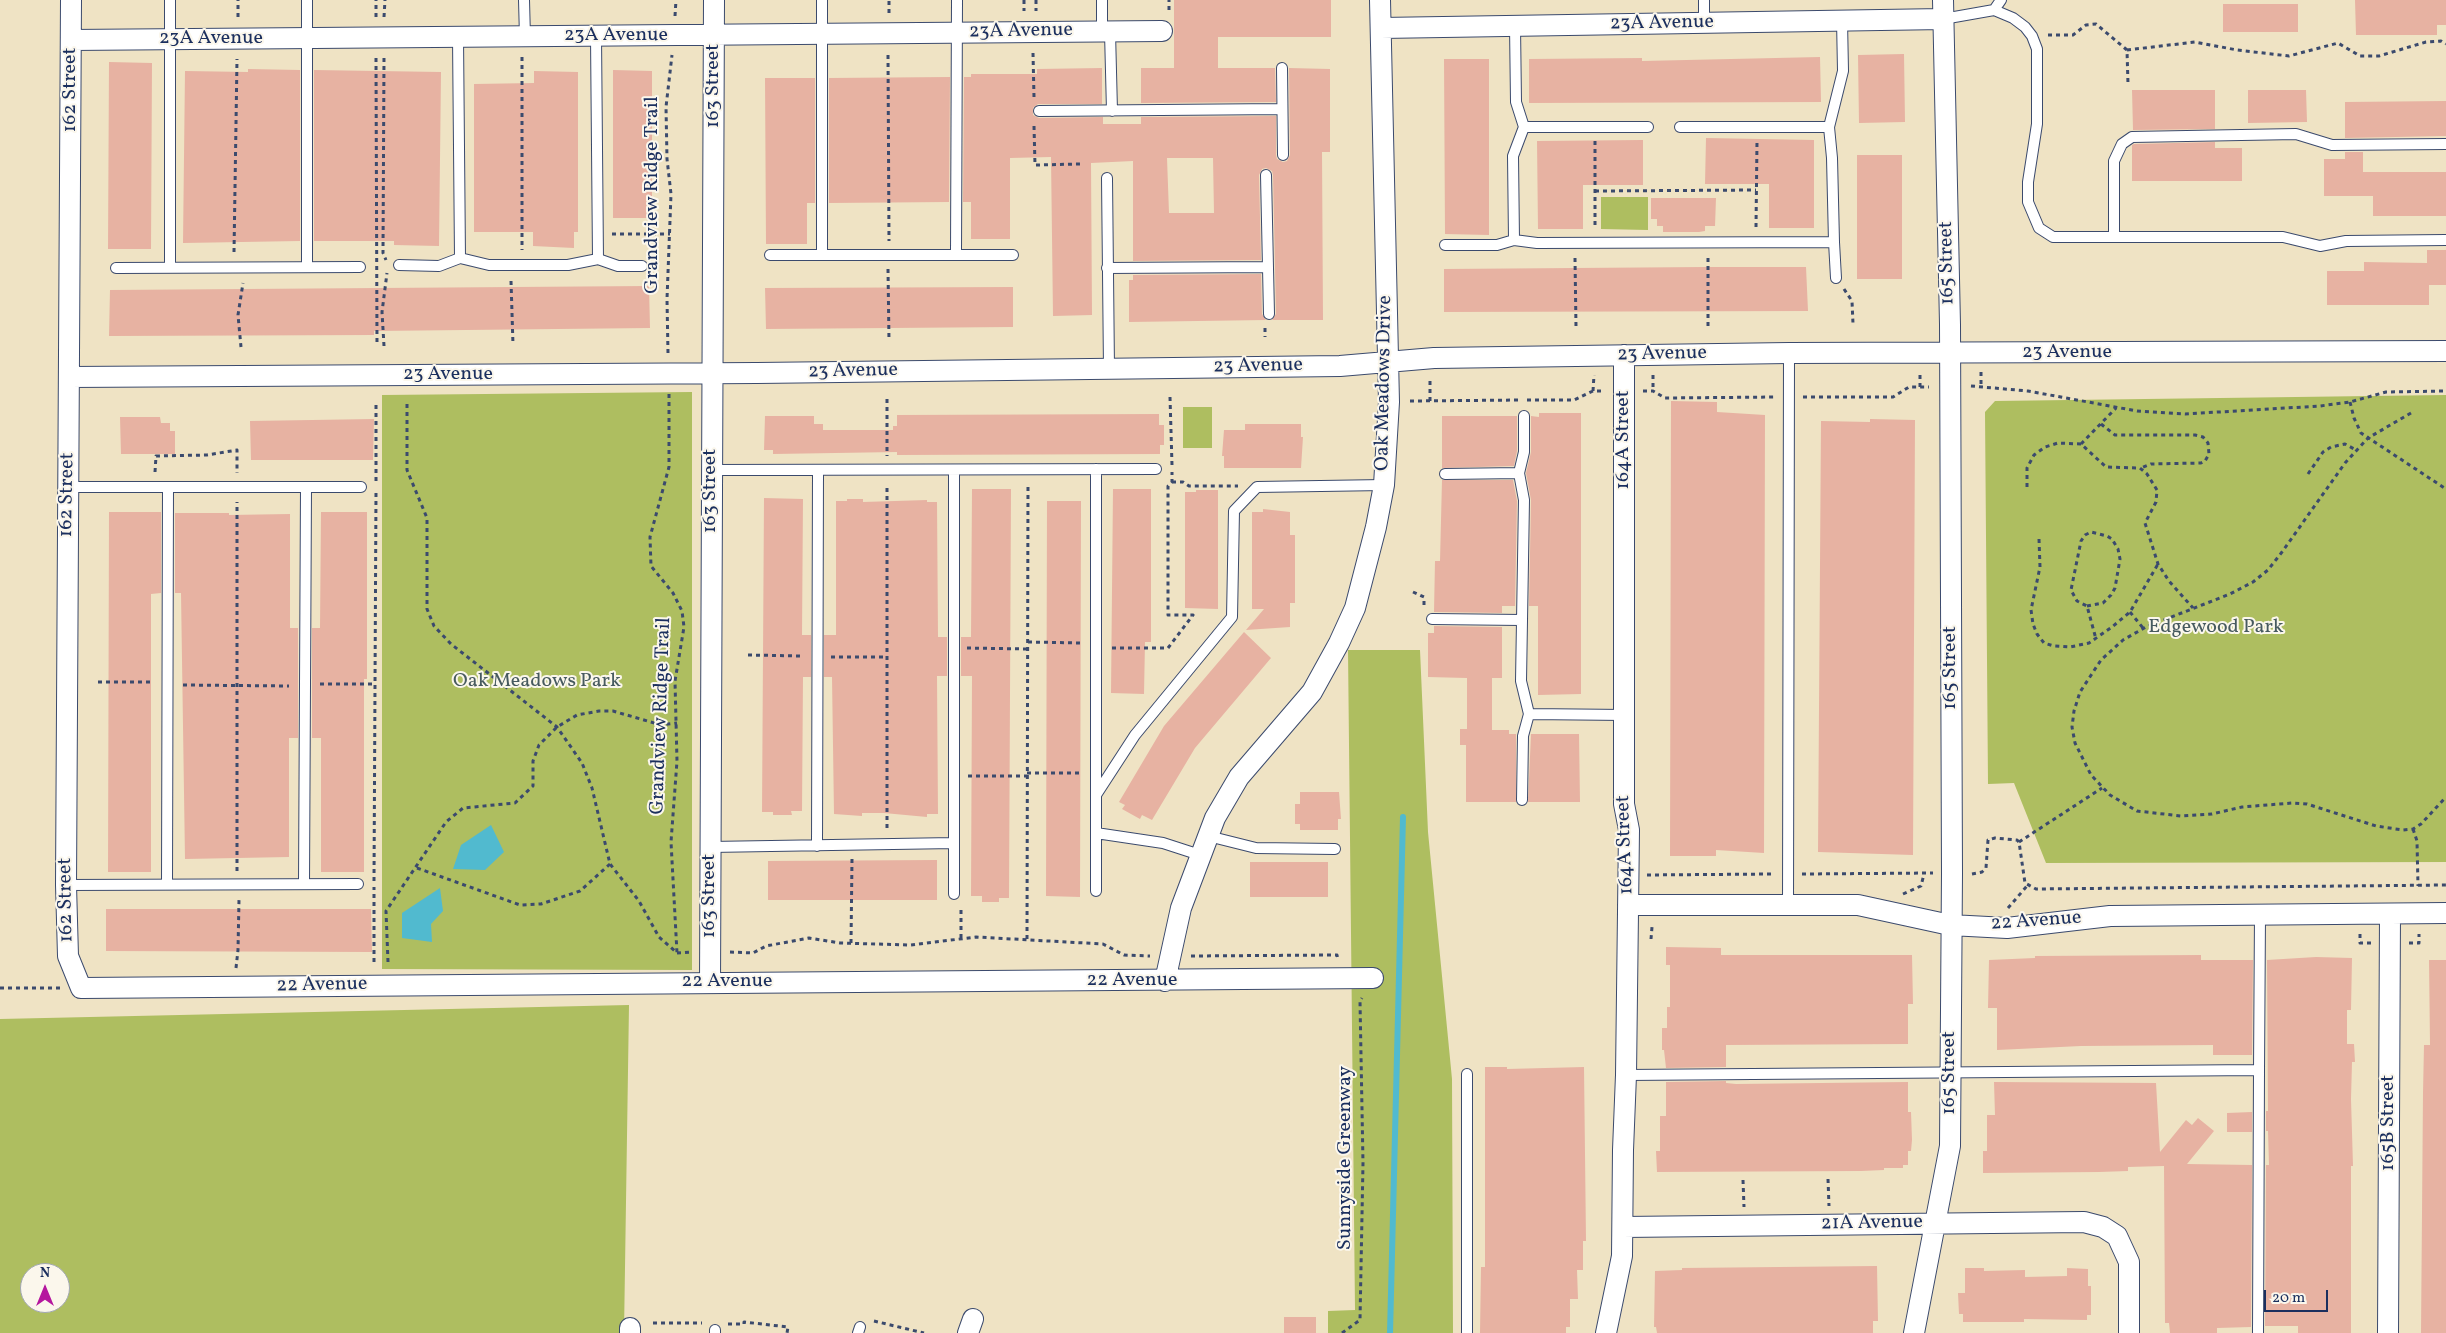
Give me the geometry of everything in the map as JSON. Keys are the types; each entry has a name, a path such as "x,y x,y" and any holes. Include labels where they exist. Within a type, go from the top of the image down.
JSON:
{"street":[{"name":"162 Street","path":"71,0 66,885 68,956 81,988"},
{"name":"163 Street","path":"710,982 714,0"},
{"name":"Oak Meadows Drive","path":"1166,981 1181,908 1214,818 1239,777 1312,692 1339,643 1355,608 1384,484 1389,402 1380,0"},
{"name":"23A Avenue","path":"1381,28 1842,20 1943,10"},
{"name":"165 Street","path":"1914,1333 1950,1146 1950,353 1943,10"},
{"name":"23A Avenue","path":"71,40 1162,31"},
{"name":"23 Avenue","path":"69,377 711,373 1340,366 1434,358 1789,353 2446,350"},
{"name":"164A Street","path":"1606,1333 1622,1256 1624,1227 1622,1150 1626,1075 1629,830 1624,804 1624,355"},
{"name":"22 Avenue","path":"1628,905 1858,905 1950,925 2007,928 2110,916 2446,913"},
{"name":"165B Street","path":"2388,1333 2390,914"},
{"name":"22 Avenue","path":"81,988 1373,978"},
{"name":"21A Avenue","path":"1624,1227 2084,1222 2103,1227 2117,1236 2129,1262 2129,1333"}],"lane":[{"path":"170,0 170,268"},
{"path":"306,0 307,266"},
{"path":"524,0 524,37"},
{"path":"822,0 822,255"},
{"path":"956,255 957,0"},
{"path":"1102,0 1112,110"},
{"path":"1704,0 1704,23"},
{"path":"1994,10 2001,0"},
{"path":"1943,10 1994,10 2013,18 2032,36 2037,49 2037,124 2028,192 2035,222 2039,228 2053,237 2283,237 2320,246 2346,241 2446,240"},
{"path":"1836,278 1832,158 1829,127 1842,71 1842,20"},
{"path":"1514,240 1513,156 1524,127 1516,102 1515,26"},
{"path":"596,36 598,259"},
{"path":"458,37 460,258"},
{"path":"1282,68 1282,155"},
{"path":"1039,111 1282,109"},
{"path":"1524,127 1648,127"},
{"path":"1680,127 1829,127"},
{"path":"2114,237 2114,161 2122,144 2132,137 2296,134 2332,145 2446,144"},
{"path":"1266,175 1269,314"},
{"path":"1106,178 1109,369"},
{"path":"1445,245 1497,245 1514,240 1537,243 1834,242"},
{"path":"770,255 1013,255"},
{"path":"399,265 439,266 460,258 489,265 568,265 598,259 618,266 642,266"},
{"path":"116,268 360,267"},
{"path":"1107,268 1268,267"},
{"path":"1788,905 1789,353"},
{"path":"1522,800 1523,736 1529,714 1521,681 1524,500 1519,473 1524,452 1524,416"},
{"path":"1096,469 1096,891"},
{"path":"711,470 1156,469"},
{"path":"817,846 818,470"},
{"path":"954,470 954,894"},
{"path":"1445,474 1519,473"},
{"path":"1096,795 1135,735 1232,617 1234,511 1257,487 1384,484"},
{"path":"68,487 362,487"},
{"path":"304,884 306,487"},
{"path":"167,883 168,488"},
{"path":"1432,619 1522,620"},
{"path":"1529,714 1625,715"},
{"path":"1096,832 1163,843 1200,855"},
{"path":"1208,836 1256,848 1336,849"},
{"path":"710,847 954,843"},
{"path":"66,885 167,883 358,884"},
{"path":"2258,1333 2260,915"},
{"path":"1626,1075 2259,1070"},
{"path":"1467,1074 1467,1333"}],"path":[{"path":"238,0 238,17"},
{"path":"376,0 376,17"},
{"path":"384,17 385,0"},
{"path":"674,24 676,0"},
{"path":"889,0 889,13"},
{"path":"1024,0 1024,11"},
{"path":"1036,0 1036,11"},
{"path":"1169,0 1169,10"},
{"path":"2032,36 2073,35 2086,25 2096,24 2128,50 2195,42 2237,50 2289,56 2338,43 2357,55 2379,56 2426,42 2441,41 2446,44"},
{"name":"Grandview Ridge Trail","path":"668,344 667,299 671,194 667,159 666,107 673,47"},
{"path":"2128,50 2128,84"},
{"path":"888,55 889,244"},
{"path":"522,57 522,253"},
{"path":"376,58 377,346"},
{"path":"384,58 384,253 387,264 382,312 384,346"},
{"path":"237,59 234,259 241,268 243,282 238,315 240,347"},
{"path":"1594,127 1595,243"},
{"path":"1756,243 1757,127"},
{"path":"1595,191 1756,190"},
{"path":"1575,243 1576,327"},
{"path":"1708,243 1708,326"},
{"path":"888,264 889,341"},
{"path":"1836,278 1852,300 1853,324"},
{"path":"1920,368 1920,387"},
{"path":"1653,369 1653,391"},
{"path":"1981,369 1981,386"},
{"path":"1593,391 1594,370"},
{"path":"1430,377 1430,401"},
{"path":"1966,386 2028,391 2116,408 2185,414 2320,406 2350,402 2386,392 2446,391"},
{"path":"1402,402 1574,400 1593,391 1612,391"},
{"path":"1028,642 1168,648 1194,615 1168,615 1168,486 1172,482 1170,397"},
{"path":"886,844 887,399"},
{"name":"Grandview Ridge Trail","path":"610,864 639,901 659,937 677,952 671,842 677,761 675,680 684,627 682,611 673,592 651,566 650,537 669,467 669,402"},
{"path":"2350,402 2357,426 2368,438 2446,489"},
{"path":"374,962 376,404"},
{"path":"407,404 407,470 427,518 427,610 434,626 450,644 557,727 582,762 592,788 610,864 580,891 541,904 520,905 417,868"},
{"path":"2081,444 2116,408"},
{"path":"2411,413 2368,438 2356,450 2268,570 2253,582 2144,628 2123,640 2101,660 2080,692 2074,711 2072,727 2074,743 2082,761 2102,788 2123,805 2137,811 2157,815 2212,814 2242,807 2292,803 2307,804 2376,826 2403,830 2413,829 2433,812 2446,797"},
{"path":"2027,487 2027,468 2034,455 2045,447 2058,443 2081,444 2106,467 2140,468 2151,464 2201,463 2205,461 2209,454 2208,443 2203,437 2195,435 2116,435 2101,424"},
{"path":"2308,474 2323,452 2331,447 2345,444 2356,450"},
{"path":"146,473 155,473 156,456 206,455 237,450 238,950 235,987"},
{"path":"2140,468 2147,474 2157,490 2156,502 2145,523 2158,564 2169,581 2193,608"},
{"path":"1156,469 1155,483 1183,482 1189,486 1257,487"},
{"path":"1027,940 1028,470"},
{"path":"2091,532 2112,539 2118,549 2120,560 2115,588 2111,595 2103,603 2088,606 2077,601 2071,590 2081,541 2085,535 2091,532"},
{"path":"2039,539 2040,566 2031,610 2033,624 2037,634 2044,643 2070,648 2096,639 2130,612 2158,564"},
{"path":"2088,606 2096,639"},
{"path":"2130,612 2144,628"},
{"path":"954,648 1028,648"},
{"path":"98,682 236,686 375,684"},
{"path":"388,962 386,911 417,868 446,822 462,808 515,803 533,786 533,761 539,744 557,727 577,715 599,712 613,712 660,725 676,724"},
{"path":"954,776 1096,773"},
{"path":"2020,842 2102,788"},
{"path":"2413,829 2417,841 2418,886"},
{"path":"1964,874 1977,874 1986,868 1987,844 1991,838 2017,840 2020,842"},
{"path":"2020,842 2023,879 2027,886 2036,889 2446,886"},
{"path":"851,943 852,845"},
{"path":"1902,899 1903,893 1921,886 1924,874"},
{"path":"2007,916 2009,905 2027,886"},
{"path":"954,894 954,902 961,902 961,938"},
{"path":"2402,943 2419,943 2419,926"},
{"path":"1651,940 1652,927"},
{"path":"2360,927 2360,943 2377,943"},
{"path":"722,952 753,952 772,944 809,938 851,943 911,946 961,938 1103,944 1124,955 1152,956"},
{"name":"Sunnyside Greenway","path":"1342,1333 1360,1320 1363,1162 1360,1001 1373,978"},
{"path":"0,988 81,988"},
{"path":"1743,1180 1744,1225"},
{"path":"1828,1180 1830,1224"},
{"path":"859,1330 866,1328 868,1320 924,1333"},
{"path":"653,1323 707,1323 707,1330 715,1332 724,1330 724,1324 744,1324 744,1322 788,1327 787,1333"}],"green space":[{"path":"1601,197 1648,197 1648,230 1601,229"},
{"name":"Oak Meadows Park","path":"692,392 692,970 382,969 382,395"},
{"name":"Edgewood Park","path":"2446,395 2446,862 2046,863 2014,783 1988,784 1985,412 1995,401"},
{"path":"1183,407 1212,407 1212,448 1183,448"},
{"path":"1348,650 1420,650 1428,832 1452,1079 1453,1333 1328,1333 1328,1311 1355,1310"},
{"path":"629,1005 624,1333 0,1333 0,1019"}],"water":[{"path":"491,825 504,852 485,870 453,869 461,845"},
{"path":"440,888 443,911 431,924 432,942 402,938 402,913"}],"building":[{"path":"1174,0 1331,0 1331,37 1218,37 1218,68 1275,68 1276,102 1141,103 1141,68 1174,68"},
{"path":"2355,0 2446,0 2446,25 2437,25 2437,35 2356,35"},
{"path":"2223,4 2298,4 2298,32 2223,32"},
{"path":"1904,54 1905,122 1859,123 1858,55"},
{"path":"1820,57 1821,102 1529,103 1529,59 1642,58 1642,61"},
{"path":"1444,59 1489,59 1489,235 1445,234"},
{"path":"109,62 152,63 151,249 108,249"},
{"path":"1102,68 1102,104 1038,104 1033,108 1033,115 1039,118 1103,117 1103,124 1141,124 1141,117 1276,116 1276,155 1277,159 1283,162 1287,161 1290,155 1289,68 1330,69 1330,152 1322,152 1323,320 1272,320 1276,314 1272,171 1266,168 1262,169 1259,175 1261,260 1133,261 1133,161 1091,163 1092,315 1053,316 1051,157 1010,158 1010,239 971,239 971,202 963,202 964,77 971,77 971,74 1037,74 1037,69","holes":["1167,158 1213,158 1214,213 1169,213"]},
{"path":"248,69 300,70 300,241 183,243 185,71 248,72"},
{"path":"314,70 441,72 439,246 394,245 394,241 314,241"},
{"path":"613,70 652,71 652,218 613,218"},
{"path":"534,71 578,72 578,232 574,232 574,248 533,246 533,232 474,232 474,84 534,83"},
{"path":"950,77 949,202 829,203 829,78"},
{"path":"765,78 815,78 815,203 807,203 807,244 766,244"},
{"path":"2132,90 2215,90 2215,129 2133,130"},
{"path":"2248,90 2306,90 2307,122 2248,123"},
{"path":"2446,101 2446,136 2345,138 2345,102"},
{"path":"1706,138 1814,140 1814,228 1769,228 1769,184 1705,184"},
{"path":"1643,140 1643,185 1583,185 1583,229 1538,229 1537,141"},
{"path":"2215,142 2215,148 2242,148 2242,181 2132,181 2132,145 2134,144"},
{"path":"2345,152 2363,152 2363,172 2446,172 2446,216 2373,216 2373,196 2324,196 2324,159 2345,159"},
{"path":"1857,155 1902,155 1902,279 1857,279"},
{"path":"1651,198 1716,198 1715,226 1705,226 1705,231 1699,232 1663,232 1663,226 1657,226 1657,219 1651,219"},
{"path":"2427,250 2446,250 2446,285 2429,285 2429,305 2327,305 2327,271 2364,271 2364,262 2427,263"},
{"path":"1806,267 1808,311 1444,312 1444,269"},
{"path":"1261,274 1262,314 1266,320 1129,322 1129,280 1133,280 1133,275"},
{"path":"649,286 650,328 374,331 374,335 109,336 110,290"},
{"path":"1013,287 1013,327 766,329 765,288"},
{"path":"1671,401 1717,402 1717,412 1765,415 1764,853 1716,850 1716,856 1670,856"},
{"path":"1539,413 1581,413 1581,694 1538,695 1538,606 1529,606 1531,500 1526,473 1531,452 1531,416 1539,417"},
{"path":"1159,414 1159,425 1164,425 1164,445 1160,445 1160,454 897,455 897,452 773,454 773,450 764,450 765,416 814,416 814,424 823,424 823,430 893,430 893,426 897,426 897,415"},
{"path":"1442,416 1517,416 1517,451 1514,466 1442,468"},
{"path":"120,417 160,417 161,423 170,423 170,431 175,431 175,454 121,454"},
{"path":"374,419 373,460 251,460 250,421"},
{"path":"1870,419 1915,420 1913,855 1818,852 1821,421 1870,422"},
{"path":"1245,424 1301,424 1301,437 1303,437 1301,468 1224,468 1224,456 1222,456 1224,430 1245,430"},
{"path":"1442,480 1513,480 1517,501 1515,606 1502,606 1502,613 1434,612 1435,561 1440,561"},
{"path":"972,489 1011,489 1009,898 999,898 999,902 982,902 982,896 971,896 972,676 961,676 961,637 971,637"},
{"path":"1113,489 1151,489 1151,642 1145,642 1144,694 1111,693"},
{"path":"1196,490 1218,490 1218,609 1185,608 1185,492 1196,492"},
{"path":"764,498 803,499 802,635 811,635 811,677 803,677 802,811 791,811 792,815 773,815 773,812 762,812"},
{"path":"847,499 863,499 863,502 927,500 927,502 937,502 938,637 947,637 947,676 937,676 938,814 927,814 927,817 884,813 862,813 862,816 834,814 832,677 824,677 824,635 836,635 836,501 847,501"},
{"path":"1047,501 1081,501 1080,897 1046,896"},
{"path":"1263,509 1290,512 1290,535 1295,535 1295,603 1290,603 1290,627 1246,630 1264,609 1252,609 1252,512 1263,512"},
{"path":"109,512 161,512 161,593 151,594 151,872 108,872"},
{"path":"321,512 367,512 367,679 364,679 364,872 321,872 321,738 312,738 312,628 320,628"},
{"path":"175,513 229,513 229,515 290,514 290,628 298,628 298,738 289,738 289,857 185,859 181,593 175,593"},
{"path":"1434,626 1502,627 1502,678 1492,678 1492,730 1509,730 1509,734 1516,734 1516,802 1466,802 1466,745 1460,745 1460,729 1467,729 1467,678 1428,677 1428,633 1434,633"},
{"path":"1244,632 1271,658 1195,748 1152,820 1142,815 1140,819 1122,809 1125,805 1119,802 1164,726"},
{"path":"1531,734 1579,734 1580,802 1528,802"},
{"path":"1300,792 1339,792 1341,819 1338,819 1338,830 1300,830 1300,824 1295,824 1295,804 1300,804"},
{"path":"937,860 937,900 768,900 768,861"},
{"path":"1250,862 1328,862 1328,897 1250,897"},
{"path":"106,909 371,909 372,952 106,951"},
{"path":"1666,947 1721,948 1721,955 1912,955 1913,1004 1908,1004 1908,1044 1726,1045 1726,1067 1666,1068 1664,1050 1662,1050 1662,1028 1667,1028 1667,1007 1670,1007 1670,965 1666,965"},
{"path":"2201,955 2201,960 2253,960 2252,1055 2213,1055 2213,1045 2081,1046 1997,1050 1997,1008 1988,1008 1989,960 2035,958 2035,956"},
{"path":"2316,957 2352,958 2351,1010 2347,1010 2347,1044 2354,1044 2355,1062 2352,1062 2351,1099 2353,1166 2351,1166 2351,1333 2298,1333 2298,1326 2265,1326 2266,1165 2269,1165 2268,1131 2266,1131 2266,1111 2268,1111 2267,960"},
{"path":"2429,960 2446,960 2446,1333 2421,1333 2424,1045 2430,1045"},
{"path":"1485,1067 1507,1067 1507,1069 1584,1067 1586,1241 1583,1241 1583,1270 1577,1270 1578,1299 1570,1299 1570,1327 1566,1327 1566,1333 1480,1333 1481,1267 1485,1267"},
{"path":"1726,1081 1726,1083 1736,1084 1908,1082 1908,1112 1911,1112 1912,1140 1911,1151 1908,1151 1908,1165 1903,1165 1903,1168 1861,1171 1657,1172 1656,1151 1660,1151 1660,1116 1666,1116 1666,1082"},
{"path":"1994,1082 2156,1083 2160,1152 2186,1120 2192,1125 2198,1118 2214,1131 2187,1164 2252,1165 2251,1327 2217,1328 2217,1333 2170,1333 2169,1323 2165,1323 2164,1166 2128,1167 2128,1171 1983,1173 1983,1151 1987,1151 1987,1115 1995,1115"},
{"path":"2252,1112 2252,1132 2227,1132 2227,1113"},
{"path":"1877,1266 1878,1321 1873,1321 1873,1333 1657,1333 1656,1327 1654,1327 1655,1271 1682,1270 1682,1268"},
{"path":"1965,1268 1984,1268 1984,1271 2025,1270 2025,1277 2067,1276 2067,1268 2088,1269 2088,1286 2091,1286 2091,1315 2087,1315 2087,1320 2024,1319 2024,1322 1963,1322 1963,1314 1959,1314 1958,1293 1965,1293"},
{"path":"1284,1317 1316,1317 1316,1333 1284,1333"}],"waterway":[{"path":"1390,1333 1403,817"}]}
